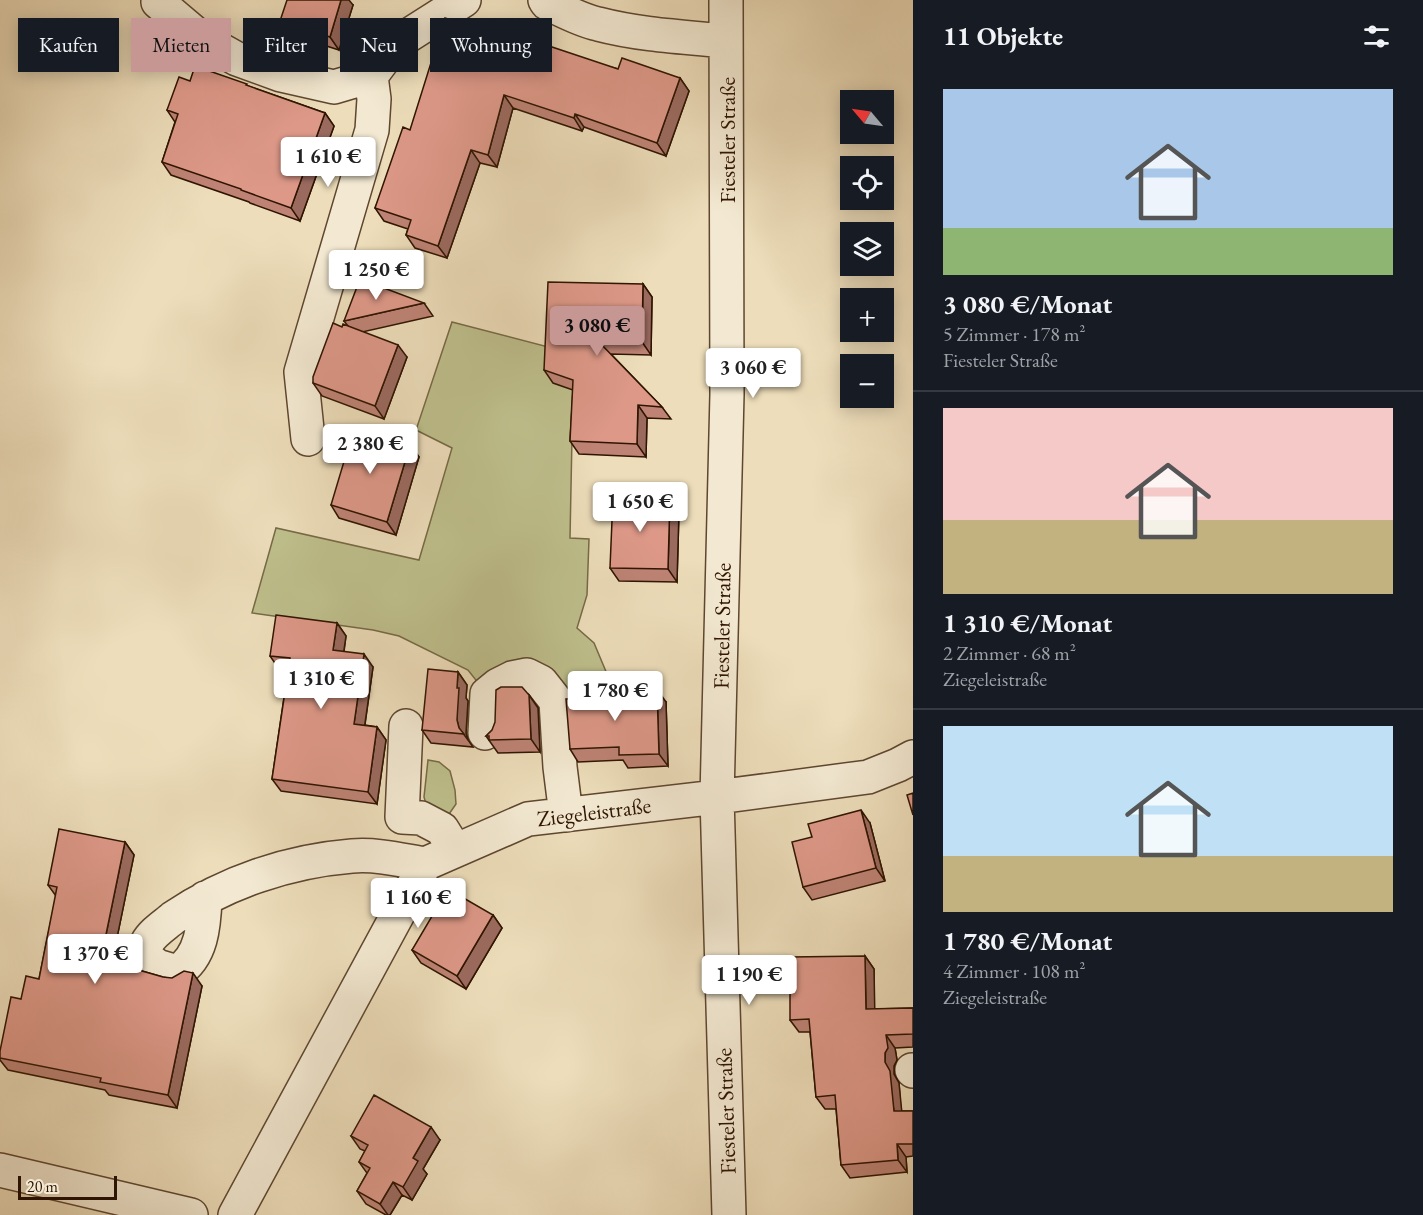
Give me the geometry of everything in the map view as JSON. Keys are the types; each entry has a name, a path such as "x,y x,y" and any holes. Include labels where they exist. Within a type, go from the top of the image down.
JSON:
{"street":[{"path":"158,2 203,39 237,59 282,75 334,87 371,76 395,44 464,0"},
{"path":"545,0 547,3 597,24 640,33 726,41"},
{"name":"Fiesteler Straße","path":"726,0 728,394 717,798 729,1215"},
{"path":"308,439 301,372 372,130 374,99 371,76"},
{"path":"485,733 487,694 498,684 527,675 541,682 549,690 556,701 566,815"},
{"path":"406,726 402,817 421,818 442,829 455,850"},
{"name":"Ziegeleistraße","path":"425,864 528,819 717,798 868,777 913,757"},
{"path":"205,898 263,874 320,859 356,856 383,857 425,864 235,1215"},
{"path":"0,1170 191,1215"}],"green space":[{"path":"452,322 579,355 573,387 570,538 589,539 587,595 577,628 594,643 607,674 556,701 549,690 487,694 468,670 399,636 373,630 252,613 276,528 419,560 452,448 416,430"},
{"path":"428,760 439,762 450,771 456,804 447,817 427,808 424,797"}],"building":[{"path":"287,0 341,0 330,37 328,36 328,18 281,18"},
{"path":"552,47 618,69 622,58 680,78 657,143 575,114 574,118 504,95 488,155 471,150 438,246 406,235 411,220 375,208 403,127 410,130 430,66 430,72 552,72"},
{"path":"193,72 212,72 325,113 291,208 162,162 178,114 167,110 179,77 190,81"},
{"path":"360,279 424,303 344,321"},
{"path":"548,282 643,284 642,342 599,342 662,407 638,405 637,444 570,441 573,380 544,370"},
{"path":"333,323 342,327 343,324 398,345 375,406 313,383 313,377"},
{"path":"354,428 410,445 387,522 331,505"},
{"path":"613,497 670,498 668,569 610,568"},
{"path":"276,615 337,623 333,650 364,654 354,724 377,727 368,792 272,779 290,658 270,656"},
{"path":"428,669 458,672 457,720 464,734 422,730"},
{"path":"501,687 522,687 529,695 531,739 489,740 489,736 486,736 492,730 495,722 496,690"},
{"path":"657,689 659,754 619,755 619,747 570,749 566,699 589,698 588,692"},
{"path":"913,793 913,815 907,795"},
{"path":"861,810 876,868 803,887 792,842 812,837 808,824"},
{"path":"59,829 125,842 102,954 126,959 142,971 163,977 172,978 184,971 193,973 168,1095 100,1082 101,1078 0,1058 11,997 21,999 26,976 39,979 57,887 48,885"},
{"path":"448,889 493,915 457,976 412,950"},
{"path":"865,956 866,1009 913,1008 913,1034 886,1035 888,1048 885,1053 885,1062 890,1071 894,1111 913,1111 913,1144 897,1144 898,1160 841,1165 835,1095 816,1097 809,1019 790,1020 790,957"},
{"path":"374,1095 431,1127 413,1158 418,1161 403,1187 393,1182 380,1204 357,1191 370,1168 359,1162 368,1145 351,1136"}]}
